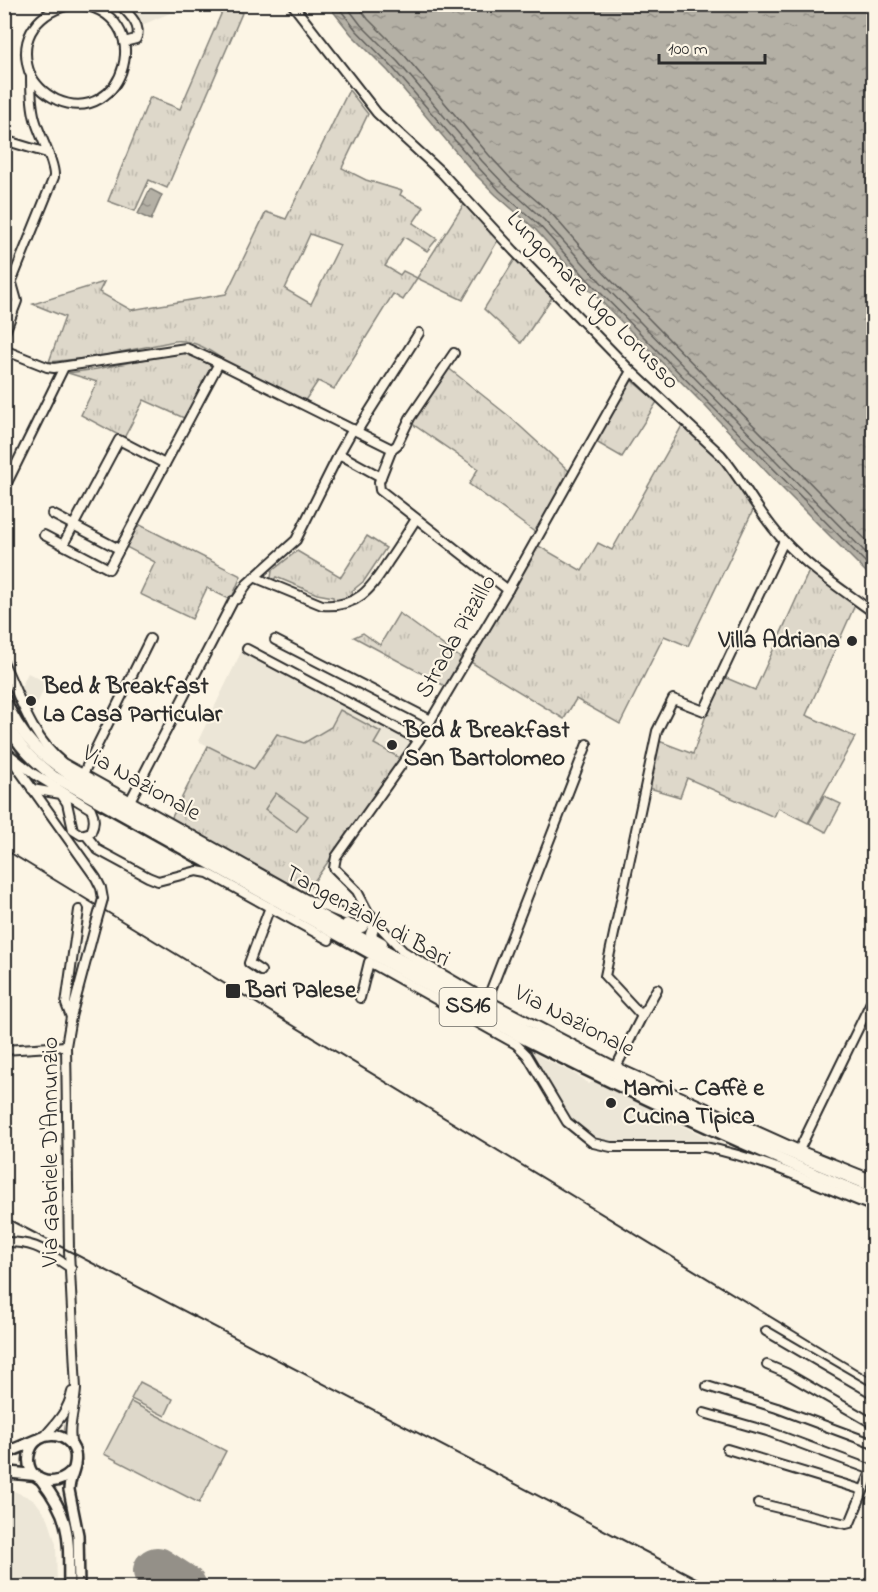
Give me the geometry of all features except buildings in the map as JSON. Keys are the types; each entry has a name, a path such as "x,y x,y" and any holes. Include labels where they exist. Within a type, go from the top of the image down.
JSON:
{"highway":[{"name":"Tangenziale di Bari","path":"4,698 28,739 38,752 58,769 530,1032 612,1073 755,1139 873,1187"},
{"name":"Tangenziale di Bari","path":"4,720 30,758 53,776 519,1036 577,1066 764,1154 873,1198"},
{"path":"298,903 324,911 358,928 362,927 371,916"},
{"path":"371,916 371,934 386,946 394,957"},
{"path":"4,1454 41,1438"},
{"path":"4,1472 37,1477"}],"main road":[{"path":"69,1587 71,1522 30,1468 28,1458 30,1449 41,1438 61,1437 73,1447 75,1462 69,1490 79,1587"},
{"path":"37,1477 54,1482 68,1476 73,1470"}],"street":[{"path":"74,4 88,5 111,19 119,29 124,42 125,62 118,80 110,91 86,103 73,104 48,95 38,86 31,75 26,48 34,28 48,13 74,4"},
{"path":"119,4 136,23 139,34 136,39 124,42"},
{"name":"Lungomare Ugo Lorusso","path":"292,4 377,113 441,172 631,371 721,455 784,541 804,560 873,614"},
{"path":"4,300 54,177 54,169 34,119 31,102 31,75"},
{"path":"4,140 47,153"},
{"path":"4,335 17,301 12,282"},
{"path":"130,801 235,600 254,577 296,540 339,454 419,333"},
{"path":"4,350 47,367 64,367 186,348 392,449"},
{"path":"454,353 410,418 397,445 392,449 378,482 380,490 508,590"},
{"path":"44,535 109,569 219,363"},
{"path":"4,489 64,367"},
{"name":"Strada Pizzillo","path":"371,916 357,891 334,868 336,857 419,740 508,590 631,371"},
{"path":"63,545 119,440 165,464"},
{"path":"339,454 381,477"},
{"path":"52,514 119,549"},
{"path":"254,577 322,605 333,606 354,601 370,589 416,519"},
{"path":"642,1016 604,976 657,731 673,699 704,711 784,541"},
{"path":"83,774 150,639"},
{"path":"275,640 431,720"},
{"path":"247,650 419,740"},
{"name":"Via Nazionale","path":"4,664 38,737 49,751 83,774 306,899 345,915 371,916 403,951 487,999 616,1067 799,1150 873,1180"},
{"path":"487,999 586,744"},
{"path":"4,750 34,774 91,809 94,815 93,827 86,835"},
{"path":"4,750 50,815"},
{"path":"25,779 29,774 34,774"},
{"path":"34,774 50,815"},
{"path":"32,789 61,794 64,797 73,830 86,835 98,850 148,877 158,881 197,871 208,873 330,940"},
{"path":"45,802 53,793"},
{"name":"Via Gabriele D'Annunzio","path":"50,815 96,878 103,899 71,1017 66,1046 74,1379"},
{"path":"261,971 249,963 270,907"},
{"path":"71,1017 66,1004 79,910"},
{"path":"360,998 369,962 516,1044 527,1055 567,1122 593,1143 611,1147 705,1147 720,1150 768,1164 873,1207"},
{"path":"616,1067 657,989"},
{"path":"799,1150 873,996"},
{"path":"4,1050 66,1046"},
{"path":"4,1242 25,1242 37,1246 71,1268"},
{"path":"766,1331 873,1394"},
{"path":"766,1365 786,1373 873,1424"},
{"path":"41,1438 62,1416 70,1403 74,1379"},
{"path":"73,1447 70,1437 75,1405 74,1379"},
{"path":"707,1386 777,1407 873,1444"},
{"path":"704,1413 767,1431 872,1468 850,1523 846,1524 758,1503"},
{"path":"728,1449 863,1490"}],"shaded area":[{"path":"150,5 189,5 142,25 136,14"},
{"path":"246,642 414,729 408,739 412,743 402,759 374,744 381,732 331,727 304,743 277,734 254,769 198,741"},
{"name":"Bed & Breakfast La Casa Particular","path":"28,673 47,683 33,712 28,711 19,691"},
{"path":"522,1044 589,1084 595,1080 656,1109 656,1117 670,1120 728,1147 749,1152 767,1160 716,1146 608,1144 595,1140 569,1120 532,1056"},
{"path":"4,1487 36,1502 48,1518 56,1544 57,1587 5,1587"}],"green space":[{"path":"225,5 242,13 167,188 149,180 135,211 108,201 150,97 180,109"},
{"path":"349,90 368,114 342,168 366,180 402,191 400,195 424,207 413,223 437,239 427,251 404,237 385,266 400,275 403,271 417,278 403,300 393,294 334,389 318,381 304,402 237,369 200,346 184,341 96,357 49,362 65,317 33,304 104,282 99,292 131,310 226,294 266,212 286,219","holes":["310,234 340,245 311,304 285,289"]},
{"path":"464,204 498,240 463,300 417,278"},
{"path":"515,259 553,296 521,343 484,309"},
{"path":"181,352 190,354 212,366 184,418 144,400 124,438 81,415 97,382 68,373"},
{"path":"447,367 510,417 570,472 536,533 469,484 478,469 411,423"},
{"path":"631,380 657,402 622,457 596,442"},
{"path":"683,424 725,464 754,508 688,646 664,636 620,724 576,699 564,719 469,661 537,545 582,571 598,543 612,550"},
{"path":"138,524 241,576 231,600 207,588 192,619 140,594 155,562 126,547"},
{"path":"367,536 386,548 364,581 352,591 354,596 334,602 333,597 317,594 276,577 273,581 271,578 272,571 297,551 341,577"},
{"path":"809,571 855,605 806,715 855,737 808,823 778,808 774,817 687,778 680,797 649,788 659,741 693,754 706,715 724,677 755,690"},
{"path":"399,613 462,659 445,686 354,637 363,633 380,645"},
{"path":"340,710 381,732 374,744 402,759 305,894 171,819 208,746 254,769 277,734 304,743 331,727"},
{"path":"276,793 308,816 296,832 265,809"},
{"path":"824,796 841,804 826,832 809,823"},
{"path":"140,1382 173,1399 165,1416 131,1399"},
{"path":"131,1402 226,1451 199,1503 104,1454"}],"water":[{"path":"328,5 873,5 873,579 584,284 535,229 472,171 388,71 351,34"},
{"path":"150,189 162,195 151,220 138,214"}],"runway":[{"path":"157,1571 183,1588"}],"railway":[{"path":"4,849 874,1380"},
{"path":"4,1217 715,1588"}],"place":[{"name":"Villa Adriana","path":"852,641"},
{"name":"Bed & Breakfast La Casa Particular","path":"31,701"},
{"name":"Bed & Breakfast San Bartolomeo","path":"392,745"},
{"name":"Bari Palese","path":"233,991"},
{"name":"Mami - Caffè e Cucina Tipica","path":"611,1103"}]}
